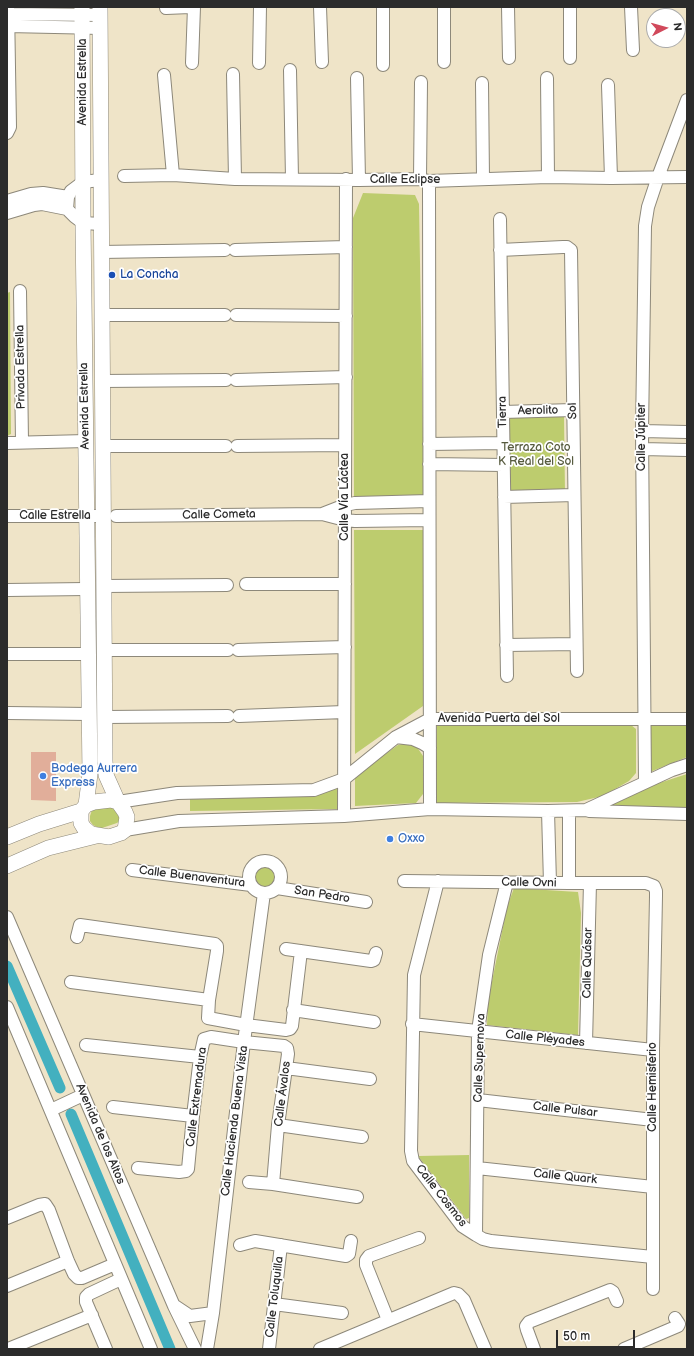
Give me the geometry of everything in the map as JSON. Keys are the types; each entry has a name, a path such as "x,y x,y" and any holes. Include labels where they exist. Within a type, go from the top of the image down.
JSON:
{"main road":[{"name":"Avenida Estrella","path":"83,16 86,589 90,774 84,808"},
{"name":"Avenida Estrella","path":"100,17 103,446 109,516 104,586 106,775 118,802"},
{"path":"7,837 100,801 118,802 127,817 125,830 121,833 109,837 96,836 48,848 7,866"},
{"path":"84,808 81,822 84,828 96,836"}],"street":[{"path":"166,8 190,7"},
{"path":"192,63 194,7"},
{"path":"259,63 260,7"},
{"path":"320,7 322,62"},
{"path":"383,7 383,65"},
{"path":"444,7 444,62"},
{"path":"508,7 509,58"},
{"path":"570,7 570,58"},
{"path":"631,7 633,50"},
{"path":"7,133 10,127 8,16 100,17"},
{"path":"290,70 292,179"},
{"path":"233,74 234,179"},
{"path":"164,75 173,175"},
{"name":"Calle Vía Láctea","path":"344,816 346,247 353,180 357,78"},
{"path":"547,78 548,177"},
{"path":"422,82 430,464 430,809"},
{"path":"482,83 483,179"},
{"path":"608,85 611,178"},
{"name":"Calle Júpiter","path":"645,782 642,431 645,226 648,207 658,177 687,100"},
{"name":"Calle Eclipse","path":"124,176 173,175 234,179 353,180 548,177 687,177"},
{"path":"100,180 84,182 71,191 67,202 75,218 83,223 101,224"},
{"path":"7,201 31,194 42,199 67,202"},
{"path":"7,214 34,205 42,199"},
{"name":"Tierra","path":"500,219 507,676"},
{"path":"101,252 346,247"},
{"name":"Sol","path":"500,250 563,247 567,247 571,250 577,671"},
{"name":"Privada Estrella","path":"20,291 22,442"},
{"path":"102,315 346,316"},
{"path":"102,381 346,377"},
{"name":"Aerolito","path":"503,412 573,410"},
{"path":"642,431 687,432"},
{"path":"7,442 86,441"},
{"path":"429,444 503,443"},
{"path":"103,446 345,445"},
{"path":"642,449 687,450"},
{"path":"430,464 504,465"},
{"path":"504,497 574,495"},
{"name":"Calle Cometa","path":"322,514 345,505 355,503 430,501"},
{"name":"Calle Cometa","path":"109,516 322,514 345,520 430,520"},
{"name":"Calle Estrella","path":"7,516 109,516"},
{"path":"246,584 345,584"},
{"path":"104,586 227,586"},
{"path":"7,590 86,589"},
{"path":"506,645 576,644"},
{"path":"104,650 344,648"},
{"path":"7,654 88,654"},
{"path":"105,717 234,716 344,712"},
{"path":"7,713 88,714"},
{"name":"Avenida Puerta del Sol","path":"118,802 177,793 314,790 344,778 396,737 430,719 687,719"},
{"path":"396,737 414,739 430,748"},
{"path":"586,810 645,782 687,765"},
{"path":"125,830 179,821 344,816 430,809 548,811 586,810 687,814"},
{"path":"548,811 550,883"},
{"path":"569,811 569,883"},
{"path":"269,861 277,866 281,875 280,884 277,888 271,892 264,893 256,891 251,885 249,876 252,867 260,862 269,861"},
{"name":"Calle Buenaventura","path":"132,870 251,885"},
{"name":"Calle Ovni","path":"404,881 646,883 654,886"},
{"name":"Calle Cosmos","path":"438,881 414,974 412,1024 412,1157 462,1226 476,1235 491,1241 653,1257"},
{"name":"Calle Supernova","path":"476,1235 478,1031 489,954 506,882"},
{"name":"Calle Quásar","path":"586,1043 590,883"},
{"name":"Calle Hemisferio","path":"653,1290 653,1050 656,896 654,886"},
{"name":"San Pedro","path":"277,888 366,902"},
{"name":"Calle Hacienda Buena Vista","path":"207,1349 213,1313 246,1025 264,893"},
{"name":"Avenida de los Altos","path":"7,917 174,1306 195,1349"},
{"path":"77,937 80,925 212,943 216,946 218,951 209,1000 208,1018 286,1030 290,1029 292,1026 301,951"},
{"path":"286,949 371,961 374,960 376,953"},
{"path":"71,982 209,1000"},
{"path":"7,1007 151,1349"},
{"path":"293,1010 374,1022"},
{"name":"Calle Pléyades","path":"412,1024 653,1050"},
{"name":"Calle Extremadura","path":"138,1168 180,1172 186,1171 189,1166 193,1116 203,1041 208,1037 244,1042"},
{"name":"Calle Ávalos","path":"244,1042 287,1048 288,1054 278,1125 273,1184"},
{"path":"86,1045 200,1057"},
{"path":"286,1068 370,1079"},
{"path":"51,1110 83,1095"},
{"name":"Calle Pulsar","path":"478,1100 653,1120"},
{"path":"113,1107 193,1116"},
{"path":"278,1125 362,1137"},
{"name":"Calle Quark","path":"477,1168 653,1187"},
{"path":"249,1182 273,1184 357,1197"},
{"path":"7,1218 45,1204 49,1210 68,1261 74,1274 78,1278 82,1278 115,1264"},
{"path":"388,1320 366,1265 366,1260 369,1256 419,1238"},
{"path":"240,1245 255,1241 346,1256 349,1254 351,1241"},
{"name":"Calle Toluquilla","path":"269,1349 281,1246"},
{"path":"7,1286 68,1261"},
{"path":"106,1349 86,1302 87,1295 122,1279"},
{"path":"534,1349 526,1326 530,1322 610,1290 613,1292 616,1301"},
{"path":"320,1349 450,1294 458,1294 464,1300 485,1349"},
{"path":"274,1304 342,1313"},
{"path":"174,1306 190,1316 213,1313"},
{"path":"8,1349 92,1315"},
{"path":"624,1349 678,1326 679,1324 676,1318"}],"green space":[{"path":"363,193 415,195 419,204 424,496 354,497 353,218"},
{"path":"10,292 11,434 7,436 7,293"},
{"name":"Terraza Coto K Real del Sol","path":"564,415 565,494 508,494 507,416"},
{"path":"354,530 423,530 423,706 355,754"},
{"path":"437,725 631,725 636,729 636,773 629,781 603,796 577,802 435,803"},
{"path":"651,725 687,726 687,757 650,772"},
{"path":"407,743 417,747 423,756 423,794 416,803 355,806 355,776 398,745"},
{"path":"687,774 687,811 606,808 653,785"},
{"path":"339,784 339,809 190,811 190,798"},
{"path":"112,804 121,820 117,823 102,828 93,825 90,821 92,810"},
{"path":"265,866 273,869 276,877 273,885 265,888 257,885 254,877 257,869"},
{"path":"514,888 578,892 581,913 578,1035 487,1025 488,1001 507,907"},
{"path":"469,1155 469,1218 466,1219 418,1156"}],"building":[{"name":"Bodega Aurrera Express","path":"31,752 56,752 56,801 31,800"}],"waterway":[{"path":"7,966 60,1088"},
{"path":"71,1114 170,1349"}],"place":[{"name":"La Concha","path":"112,275"},
{"name":"Bodega Aurrera Express","path":"43,776"},
{"name":"Oxxo","path":"390,839"}]}
